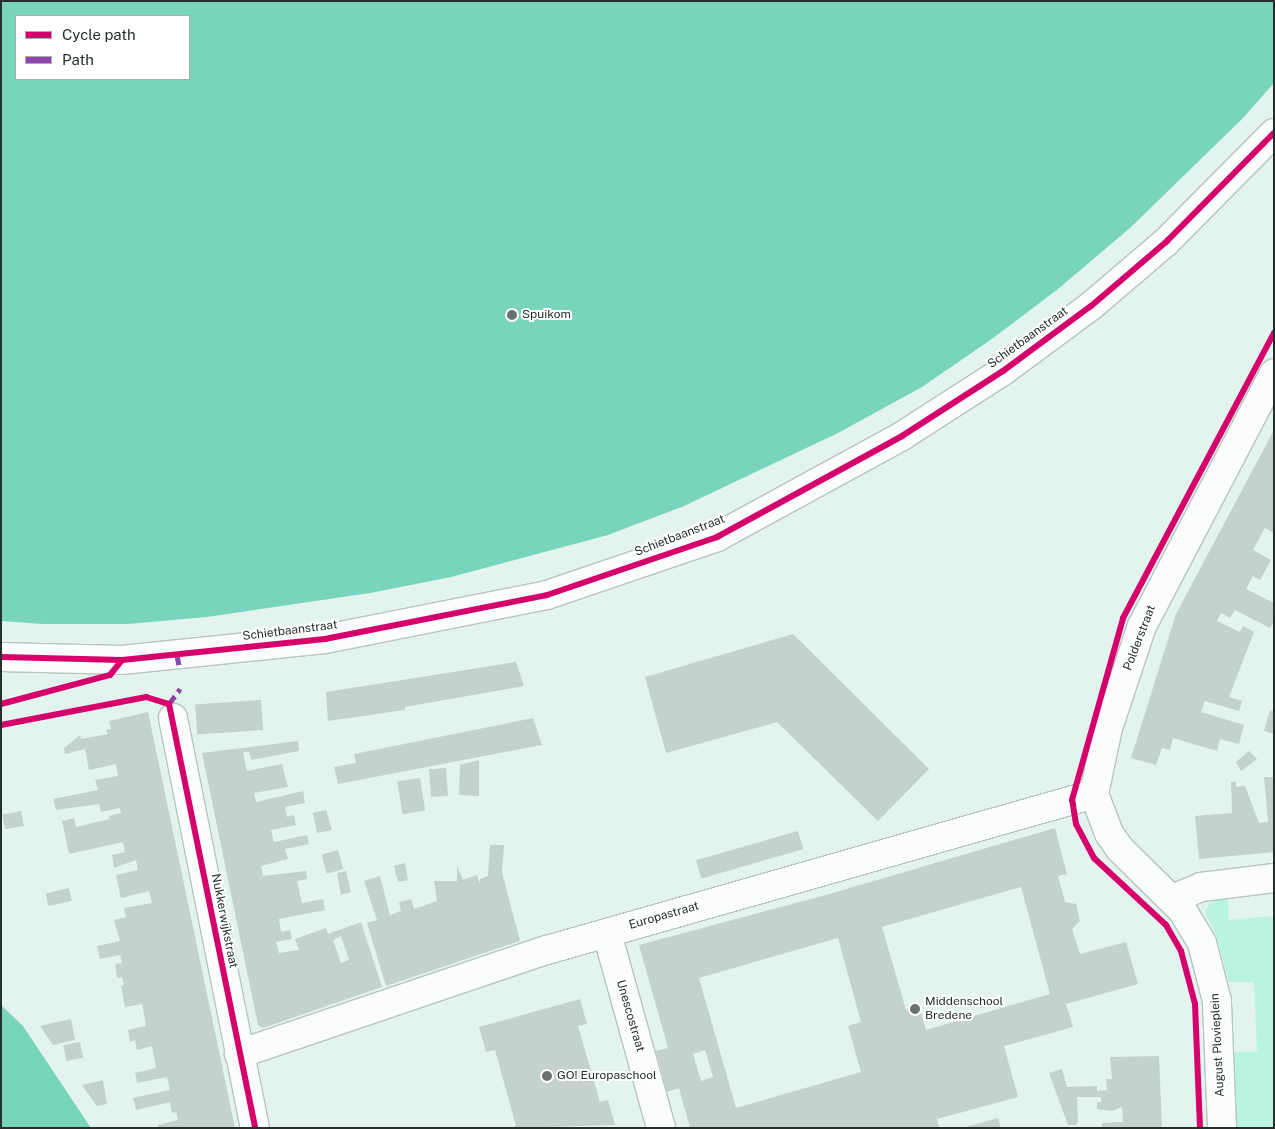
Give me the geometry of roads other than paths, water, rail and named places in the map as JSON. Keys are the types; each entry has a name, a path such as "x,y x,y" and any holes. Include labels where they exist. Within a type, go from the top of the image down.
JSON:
{"street":[{"name":"Schietbaanstraat","path":"1,656 122,660 325,640 547,595 717,537 902,436 1003,372 1091,306 1166,242 1274,133"},
{"name":"Polderstraat","path":"1094,794 1108,728 1142,626 1274,373"},
{"name":"Nukkerwijkstraat","path":"173,718 255,1128"},
{"name":"Europastraat","path":"239,1054 606,933 1094,794"},
{"path":"1094,794 1108,833 1120,849 1172,899 1201,887 1274,878"},
{"name":"August Plovieplein","path":"1172,899 1193,926 1213,981 1217,1002 1222,1128"},
{"name":"Unescostraat","path":"606,933 662,1128"}],"place":[{"name":"Spuikom","path":"512,315"},
{"name":"Middenschool Bredene","path":"915,1009"},
{"name":"GO! Europaschool","path":"547,1076"}]}
